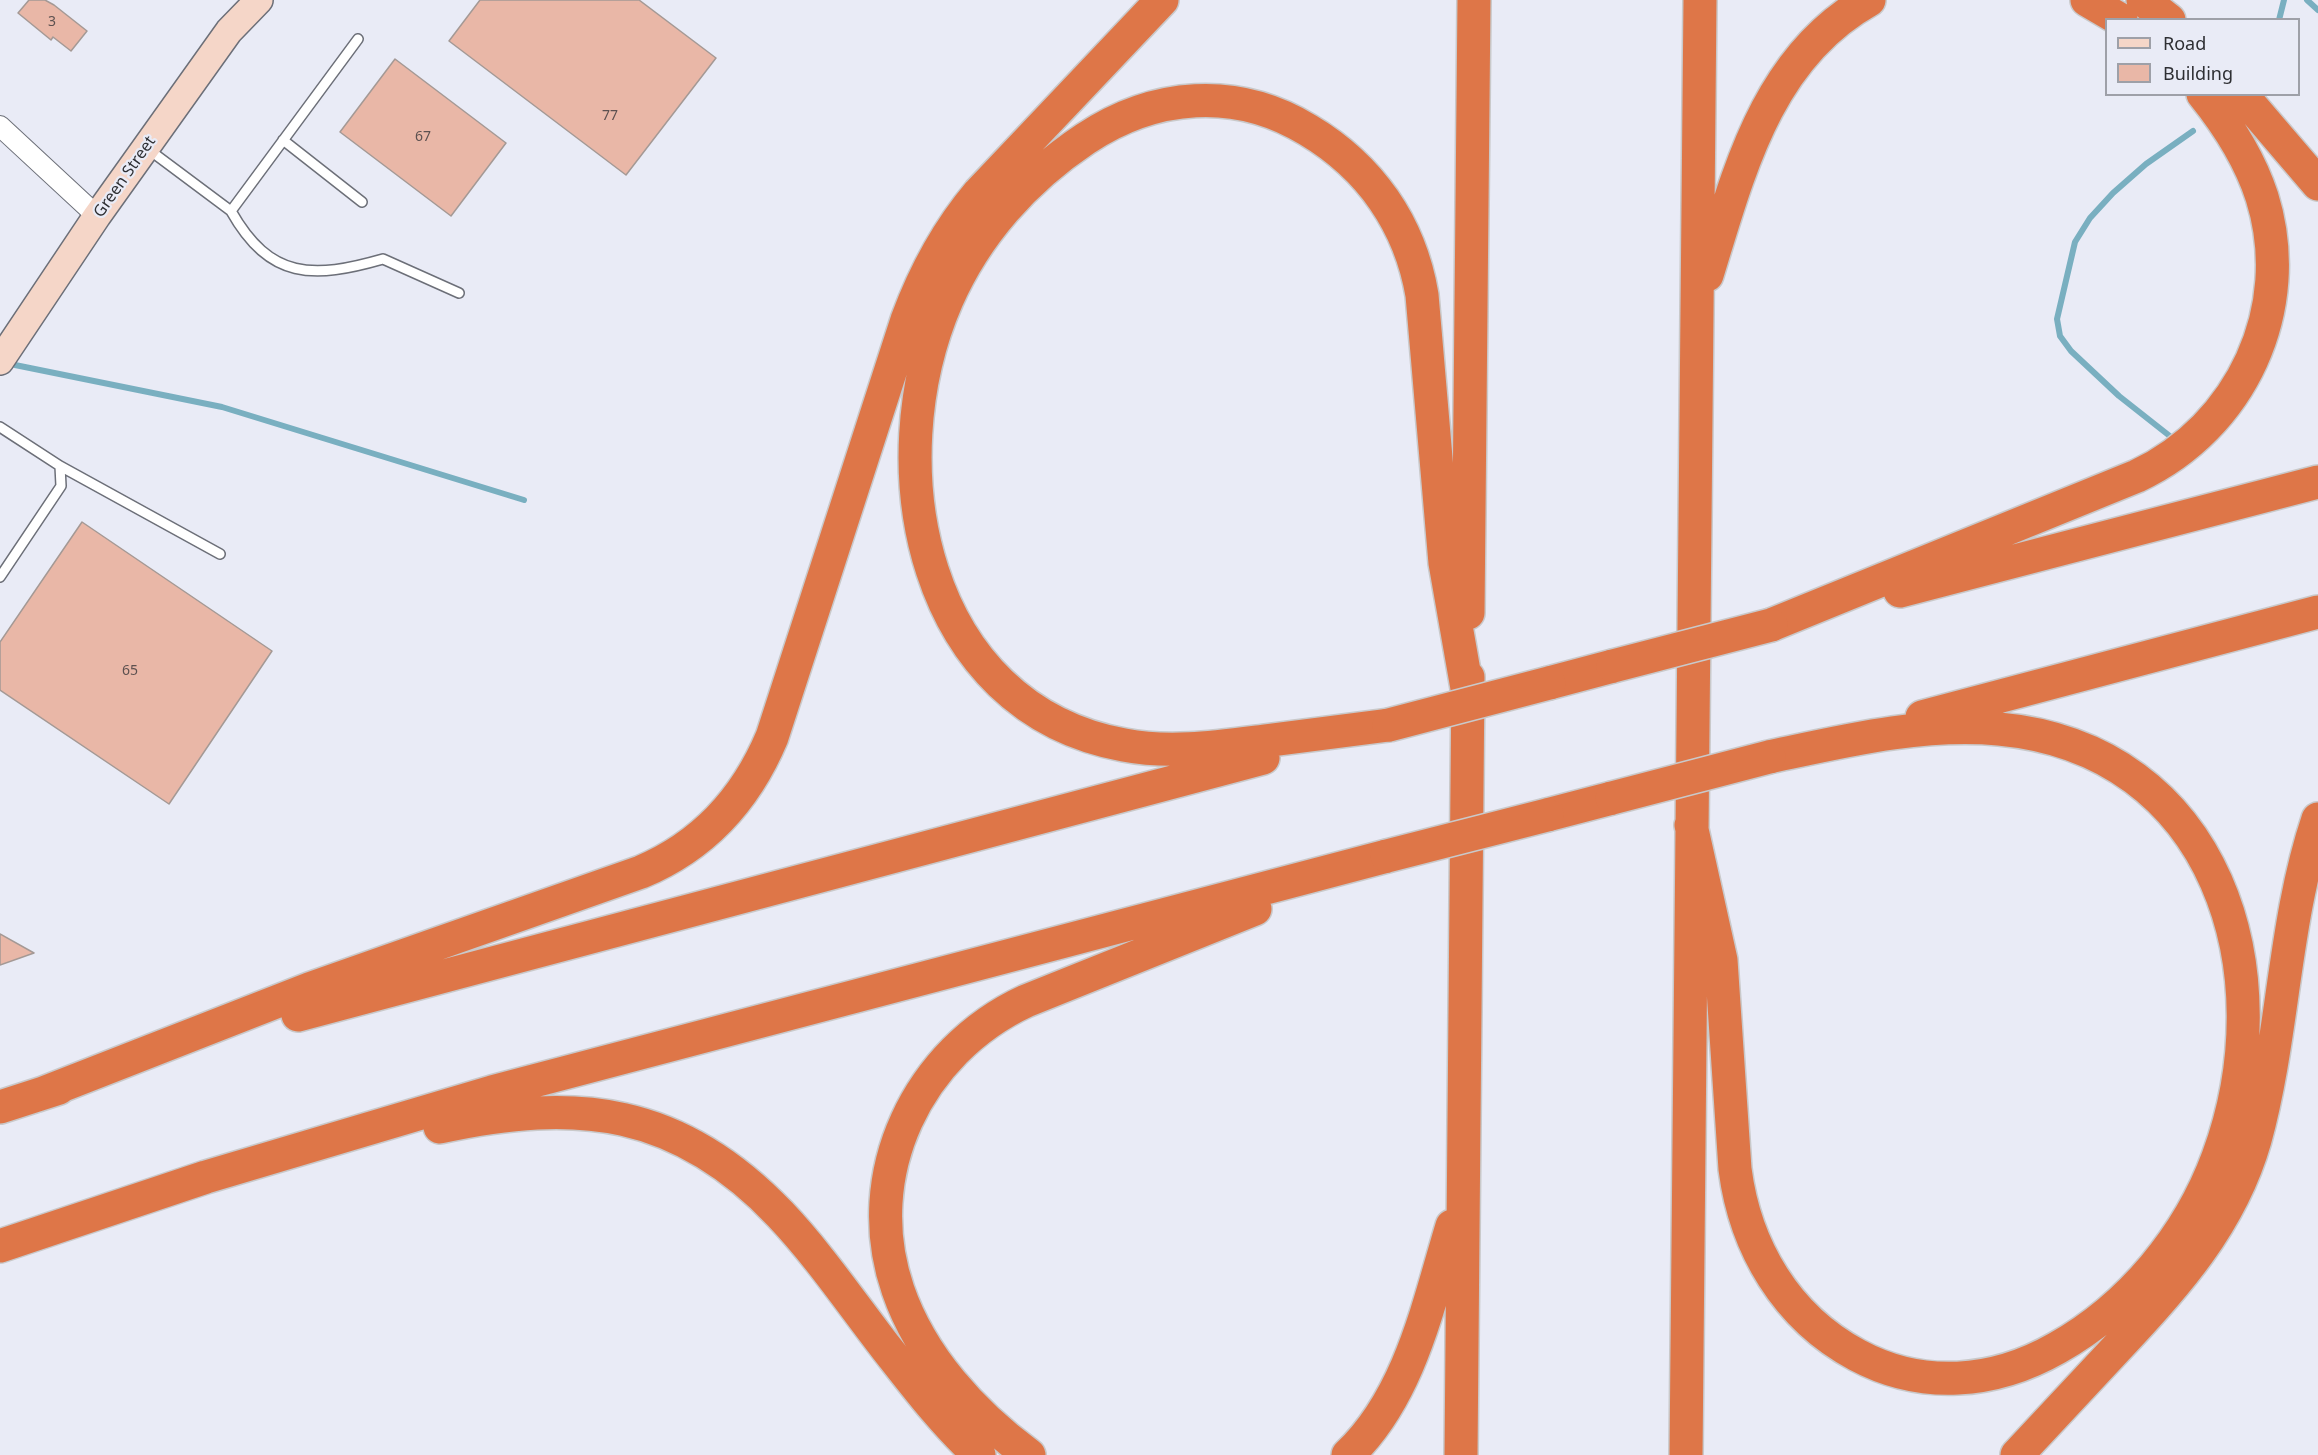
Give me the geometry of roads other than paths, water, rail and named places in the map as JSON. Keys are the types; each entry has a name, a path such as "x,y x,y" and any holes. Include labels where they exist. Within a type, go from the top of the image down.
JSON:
{"highway":[{"path":"38,1095 309,989 641,872 682,851 718,821 752,778 772,737 907,320 928,270 962,214 992,178 1162,0"},
{"path":"1461,1455 1474,0"},
{"path":"1686,1455 1700,0"},
{"path":"1697,308 1743,161 1759,124 1780,85 1821,33 1869,0"},
{"path":"2087,0 2118,18"},
{"path":"2143,0 2166,18"},
{"path":"1771,625 2137,476 2184,448 2221,412 2238,388 2259,345 2268,314 2273,268 2269,226 2258,186 2237,142 2204,96"},
{"path":"2243,96 2318,184"},
{"path":"1389,725 1197,749 1157,749 1106,741 1054,721 1022,702 1002,686 970,649 942,598 920,517 914,451 921,386 940,318 967,261 1014,199 1067,151 1125,116 1158,104 1203,99 1240,103 1273,113 1305,128 1345,156 1371,181 1392,211 1413,256 1422,295 1445,562 1468,694"},
{"path":"0,1107 350,1000 2318,482"},
{"path":"0,1246 206,1177 492,1092 2318,612"},
{"path":"1691,825 1721,960 1735,1168 1740,1199 1748,1227 1760,1255 1789,1299 1836,1342 1871,1362 1910,1375 1950,1379 1992,1375 2029,1363 2078,1336 2111,1310 2162,1257 2198,1202 2219,1155 2237,1087 2242,1027 2238,961 2224,903 2199,847 2168,805 2130,773 2094,753 2035,734 1978,728 1911,731 1769,757"},
{"path":"2017,1455 2175,1286 2210,1239 2238,1184 2261,1114 2302,879 2318,819"},
{"path":"1029,1455 982,1415 952,1383 919,1335 897,1289 886,1238 888,1184 896,1147 919,1094 956,1047 990,1020 1014,1007 1387,856"},
{"path":"206,1177 463,1122 518,1113 588,1113 649,1127 704,1152 734,1172 764,1198 793,1229 936,1412 979,1455"},
{"path":"1348,1455 1380,1415 1406,1368 1463,1190"}],"main road":[{"name":"Green Street","path":"0,361 97,216 229,31 259,0"}],"street":[{"path":"0,126 97,216"}],"lane":[{"path":"231,211 358,39"},
{"path":"283,140 362,202"},
{"path":"146,148 231,211 246,238 283,265 312,273 345,270 383,259 459,293"},
{"path":"0,428 60,466 220,554"},
{"path":"0,578 61,486 60,466"}],"waterway":[{"path":"2280,18 2284,0"},
{"path":"2307,0 2318,10"},
{"path":"2171,437 2119,396 2071,351 2060,336 2057,319 2075,242 2090,218 2113,193 2146,164 2193,131"},
{"path":"15,365 222,407 524,500"}]}
